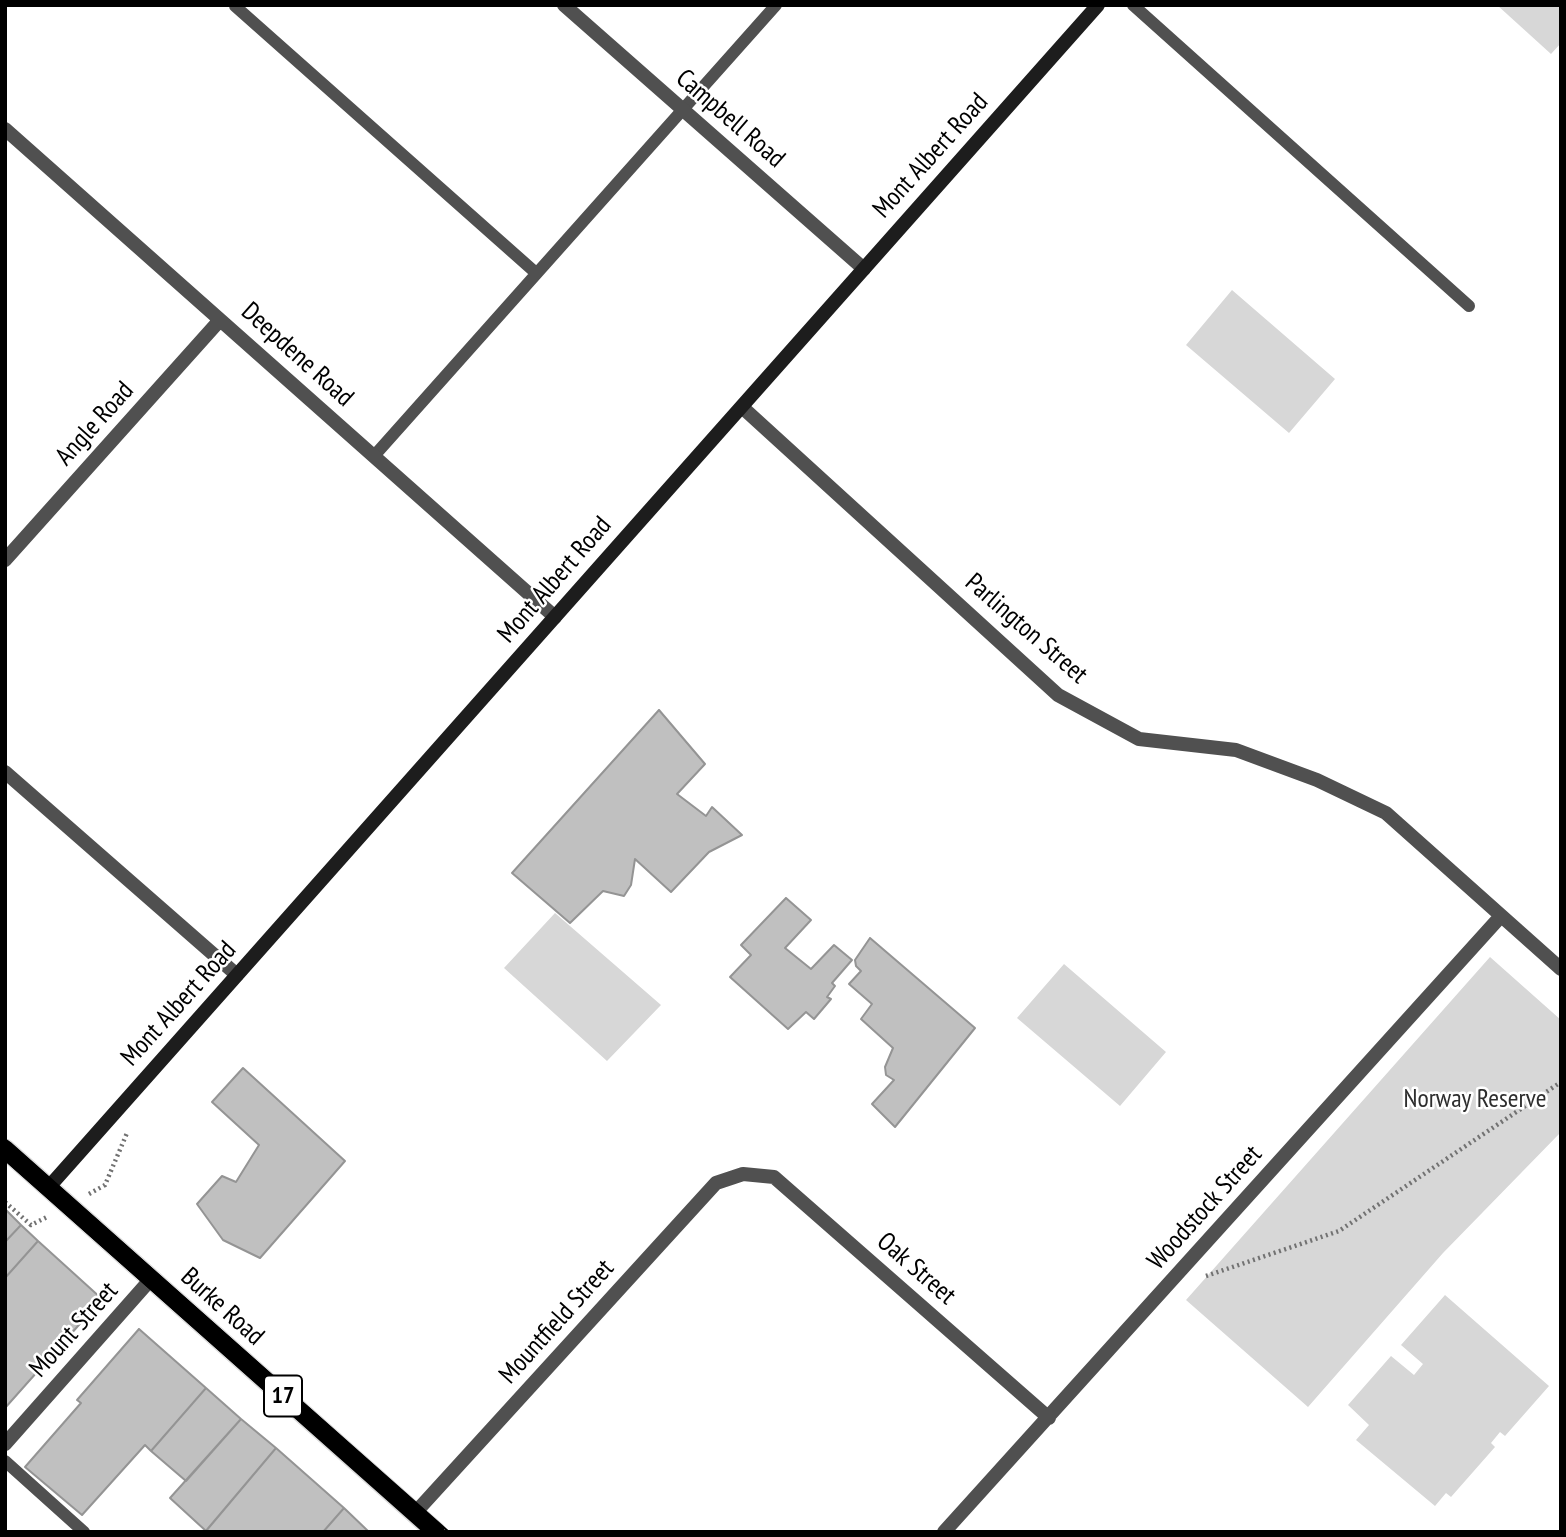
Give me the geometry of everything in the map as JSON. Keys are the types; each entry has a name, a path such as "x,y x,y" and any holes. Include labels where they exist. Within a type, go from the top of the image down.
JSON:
{"main road":[{"name":"Mont Albert Road","path":"48,1188 1098,5"},
{"name":"Burke Road","path":"5,1149 436,1532"}],"street":[{"name":"Campbell Road","path":"564,5 863,269"},
{"name":"Deepdene Road","path":"5,129 555,617"},
{"name":"Angle Road","path":"5,560 220,320"},
{"name":"Parlington Street","path":"742,407 1058,695 1139,739 1236,750 1317,780 1386,813 1561,969"},
{"path":"5,772 237,975"},
{"name":"Woodstock Street","path":"944,1532 1501,916"},
{"name":"Oak Street","path":"743,1174 774,1177 1049,1418"},
{"name":"Mountfield Street","path":"415,1513 716,1183 743,1174"},
{"name":"Mount Street","path":"5,1444 151,1279"}],"lane":[{"path":"374,456 776,5"},
{"path":"1133,5 1468,306"},
{"path":"235,6 537,273"},
{"path":"5,1461 84,1532"}],"path":[{"path":"1202,1278 1339,1231 1561,1082"},
{"path":"5,1202 31,1225"}],"green space":[{"path":"1497,5 1561,5 1561,43 1551,54"},
{"path":"1232,290 1335,379 1289,433 1186,345"},
{"path":"555,913 661,1005 607,1061 504,968"},
{"name":"Norway Reserve","path":"1490,957 1561,1020 1561,1132 1443,1253 1308,1407 1186,1300"},
{"path":"1064,964 1166,1052 1120,1106 1017,1018"},
{"path":"1445,1295 1549,1386 1505,1436 1500,1432 1491,1443 1495,1447 1451,1497 1446,1493 1435,1506 1356,1440 1369,1425 1348,1405 1391,1356 1414,1375 1423,1364 1401,1345"}],"building":[{"path":"659,710 705,764 677,794 706,816 712,807 742,835 709,852 671,892 635,859 631,885 624,896 603,891 570,923 512,873"},
{"path":"786,898 811,920 785,948 811,969 834,945 852,960 832,983 835,986 827,997 831,999 814,1019 806,1012 788,1029 730,977 751,955 741,945"},
{"path":"870,938 975,1028 895,1127 872,1104 894,1080 886,1075 885,1067 893,1048 861,1019 872,1004 849,984 861,971 855,960"},
{"path":"243,1068 345,1161 260,1258 223,1240 197,1204 222,1176 236,1182 259,1145 212,1102"},
{"path":"5,1209 21,1225 5,1242"},
{"path":"21,1225 38,1241 5,1278 5,1242"},
{"path":"38,1241 102,1299 5,1408 5,1278"},
{"path":"139,1329 206,1388 151,1451 145,1445 82,1515 25,1467 81,1403 77,1400"},
{"path":"206,1388 241,1419 186,1481 151,1451"},
{"path":"241,1419 276,1448 206,1531 170,1498"},
{"path":"276,1448 344,1508 323,1532 205,1532"},
{"path":"344,1508 369,1532 323,1532"}],"tram line":[{"path":"5,1139 449,1532"},
{"path":"5,1160 425,1532"}]}
